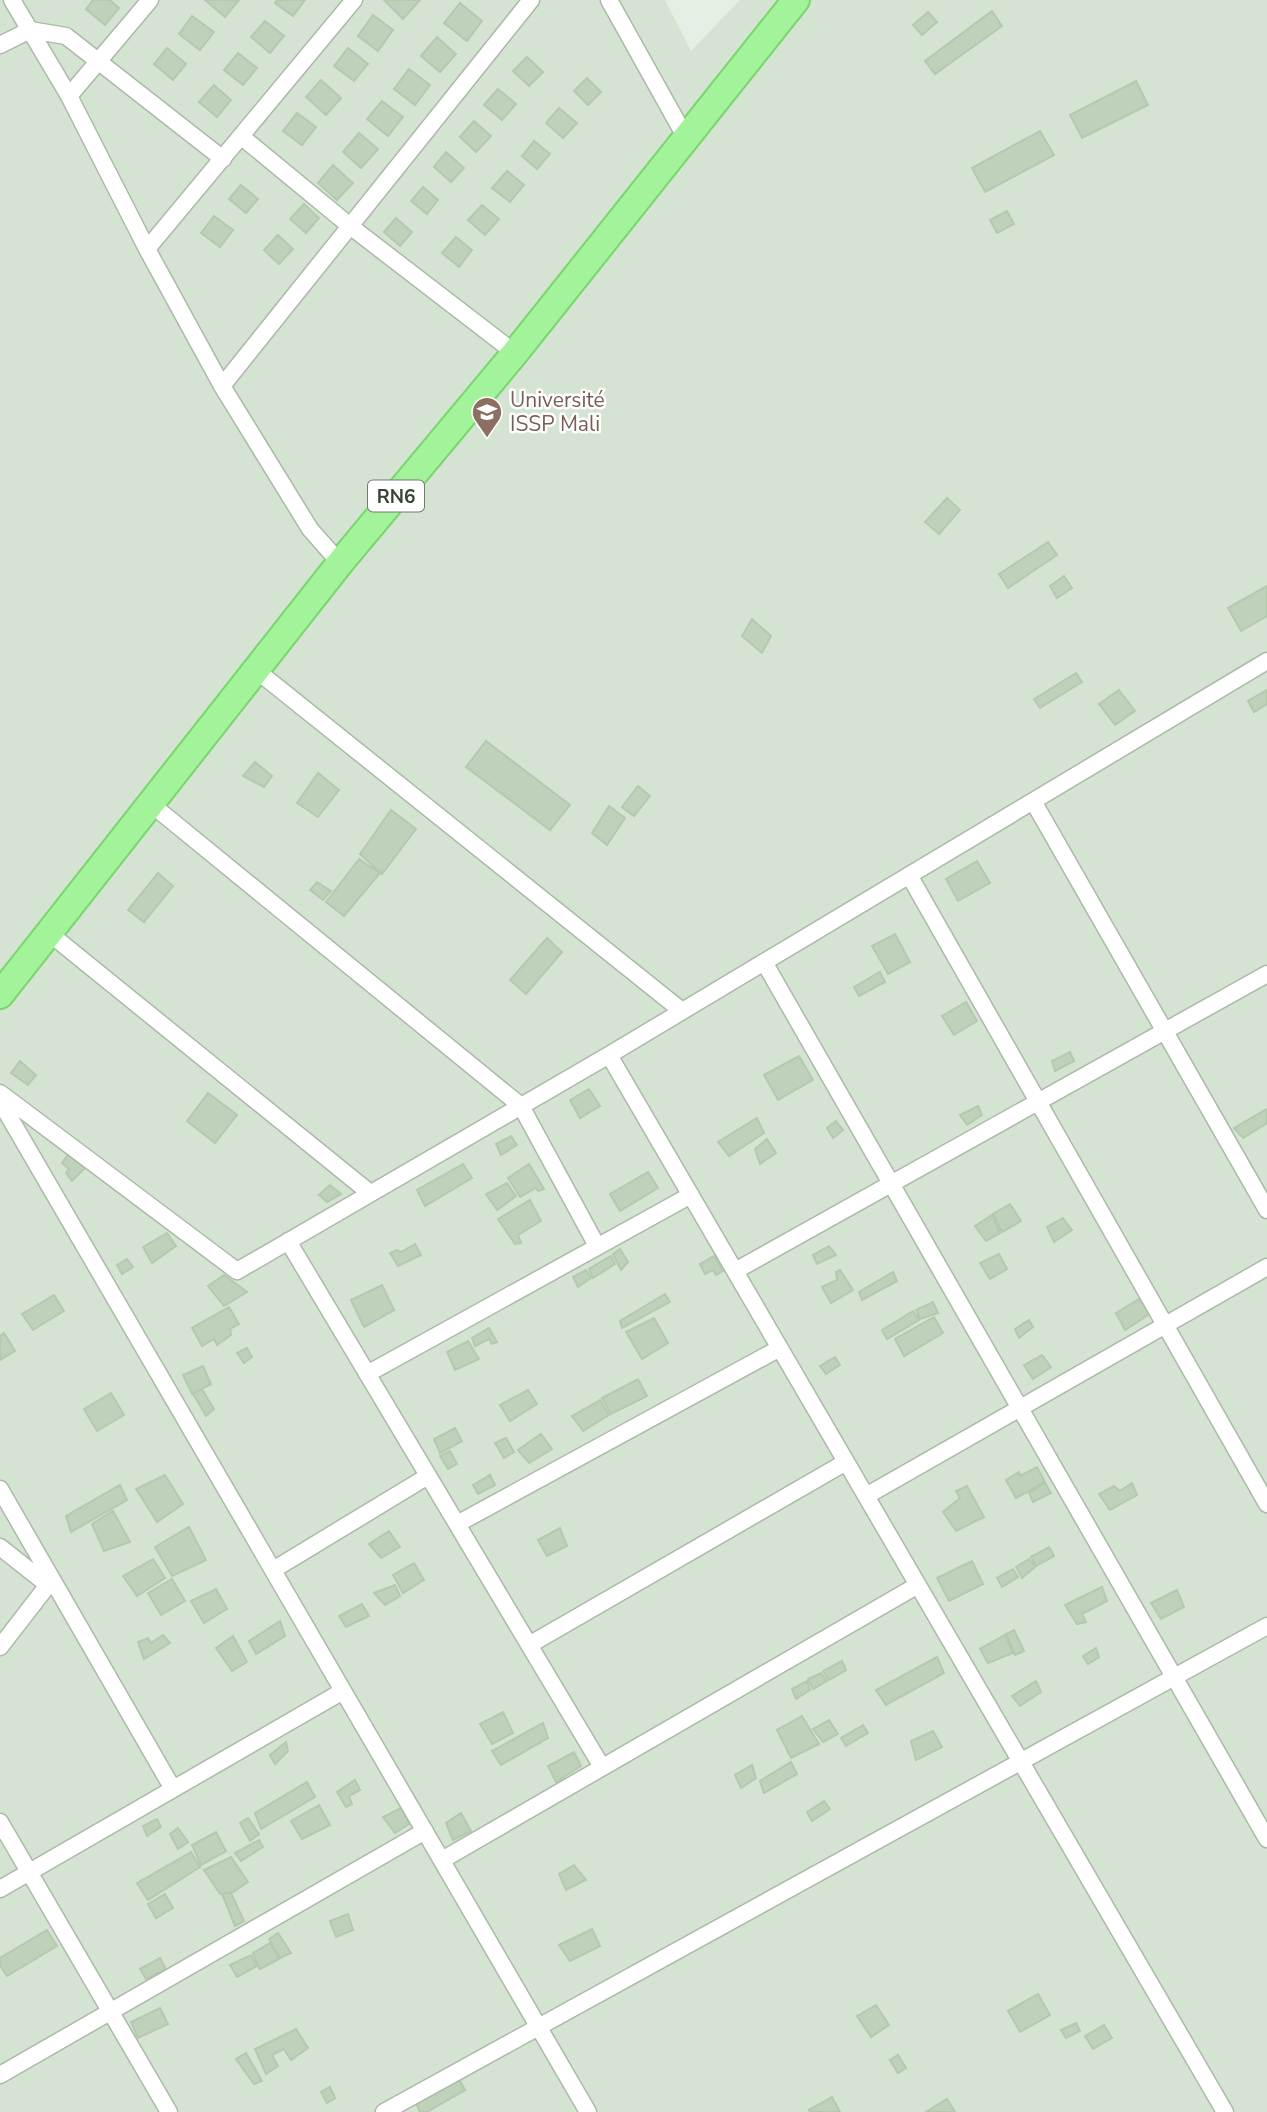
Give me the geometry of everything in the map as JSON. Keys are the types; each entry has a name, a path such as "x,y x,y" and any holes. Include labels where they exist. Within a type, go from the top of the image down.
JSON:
{"main road":[{"name":"RN6","path":"0,995 340,564 515,353 796,0"}],"street":[{"path":"12,0 69,96 147,249 222,386 310,529 340,564"},
{"path":"69,96 150,0"},
{"path":"147,249 355,0"},
{"path":"222,386 531,0"},
{"path":"609,0 687,138"},
{"path":"0,45 30,30 66,36 223,159"},
{"path":"242,137 350,226 515,353"},
{"path":"0,1093 237,1271 609,1055 1267,661"},
{"path":"256,670 681,1011"},
{"path":"1033,801 1267,1210"},
{"path":"151,804 521,1106 597,1247"},
{"path":"909,875 1267,1504"},
{"path":"49,933 370,1194"},
{"path":"764,962 1267,1839"},
{"path":"735,1271 1267,974"},
{"path":"609,1055 1225,2112"},
{"path":"0,1101 588,2112"},
{"path":"367,1374 691,1195"},
{"path":"288,1241 602,1768"},
{"path":"866,1496 1267,1267"},
{"path":"457,1524 780,1348"},
{"path":"529,1645 846,1462"},
{"path":"273,1570 428,1476"},
{"path":"0,1489 173,1789"},
{"path":"0,1547 48,1585 0,1647"},
{"path":"442,1860 918,1585"},
{"path":"384,2112 1267,1626"},
{"path":"0,1889 343,1691"},
{"path":"0,1822 169,2112"},
{"path":"0,2075 425,1831"}],"shaded area":[{"path":"0,0 665,0 691,51 740,0 1267,0 1267,2112 0,2112"}],"building":[{"path":"93,0 110,0 119,8 105,25 86,9"},
{"path":"205,0 239,0 225,17"},
{"path":"277,0 305,0 293,16 275,3"},
{"path":"384,0 420,0 403,19"},
{"path":"460,3 482,21 467,41 444,23"},
{"path":"992,11 1002,26 935,74 925,61"},
{"path":"928,12 937,22 922,35 913,25"},
{"path":"373,15 393,30 378,51 358,36"},
{"path":"192,16 214,32 200,50 179,34"},
{"path":"265,21 284,36 270,53 251,37"},
{"path":"437,37 456,54 440,72 421,56"},
{"path":"167,48 186,64 173,80 154,64"},
{"path":"348,48 368,64 354,81 334,66"},
{"path":"238,53 257,68 243,85 224,70"},
{"path":"527,57 543,72 529,86 513,71"},
{"path":"409,69 430,85 415,105 394,89"},
{"path":"587,78 601,92 588,105 574,91"},
{"path":"321,80 341,98 326,115 306,97"},
{"path":"1136,81 1148,105 1082,138 1070,115"},
{"path":"214,85 231,100 217,117 199,102"},
{"path":"498,89 516,104 502,120 484,105"},
{"path":"382,101 403,117 388,136 367,119"},
{"path":"559,108 577,123 563,138 546,123"},
{"path":"297,113 316,127 302,145 283,131"},
{"path":"474,121 491,136 476,152 460,137"},
{"path":"1040,131 1054,155 985,192 972,168"},
{"path":"359,133 378,149 361,168 343,152"},
{"path":"534,141 550,154 537,169 522,156"},
{"path":"446,152 464,168 451,182 434,167"},
{"path":"333,165 353,183 337,200 318,183"},
{"path":"507,171 524,185 510,202 492,188"},
{"path":"241,185 258,199 246,213 229,199"},
{"path":"423,187 438,200 427,214 411,201"},
{"path":"304,204 319,218 306,233 290,219"},
{"path":"482,205 499,219 485,235 468,220"},
{"path":"1007,211 1014,224 997,233 990,220"},
{"path":"214,216 233,230 220,247 201,233"},
{"path":"396,218 412,232 400,246 384,232"},
{"path":"278,235 293,249 279,264 264,250"},
{"path":"456,237 472,250 459,267 442,253"},
{"path":"947,498 960,510 939,534 925,522"},
{"path":"1048,542 1057,555 1008,588 999,574"},
{"path":"1064,576 1072,588 1057,598 1050,586"},
{"path":"1267,586 1267,616 1241,631 1228,608"},
{"path":"752,619 771,636 762,653 742,636"},
{"path":"1076,673 1082,682 1040,708 1034,699"},
{"path":"1119,690 1135,711 1115,725 1099,704"},
{"path":"1267,690 1267,704 1254,712 1248,701"},
{"path":"486,741 570,805 550,830 466,767"},
{"path":"255,762 272,776 264,787 243,776"},
{"path":"318,773 339,790 318,817 297,803"},
{"path":"638,786 650,796 634,816 622,807"},
{"path":"609,806 625,818 607,845 592,833"},
{"path":"391,810 416,829 382,874 360,854"},
{"path":"359,859 380,873 344,916 326,902"},
{"path":"977,861 990,883 958,901 946,879"},
{"path":"158,873 173,886 144,922 128,910"},
{"path":"317,882 331,891 323,900 310,890"},
{"path":"895,934 910,962 888,974 872,946"},
{"path":"547,938 562,952 526,994 510,980"},
{"path":"880,972 885,982 859,996 854,987"},
{"path":"966,1002 977,1021 954,1035 942,1016"},
{"path":"1070,1052 1074,1061 1055,1071 1052,1061"},
{"path":"799,1056 813,1080 778,1100 764,1075"},
{"path":"20,1061 36,1075 28,1085 11,1073"},
{"path":"589,1089 600,1106 580,1118 570,1100"},
{"path":"208,1093 237,1115 215,1143 187,1121"},
{"path":"978,1106 982,1115 967,1125 960,1115"},
{"path":"1267,1109 1267,1123 1243,1138 1234,1128"},
{"path":"757,1118 764,1133 729,1156 718,1142"},
{"path":"836,1121 843,1130 833,1138 827,1128"},
{"path":"511,1136 517,1145 501,1155 496,1144"},
{"path":"767,1139 776,1153 760,1164 755,1149"},
{"path":"69,1153 87,1166 72,1181 66,1173 69,1169 62,1163"},
{"path":"463,1164 472,1178 425,1206 417,1190"},
{"path":"529,1164 544,1189 538,1191 536,1188 520,1197 508,1178"},
{"path":"648,1172 658,1188 620,1211 610,1194"},
{"path":"507,1183 516,1196 497,1210 486,1194"},
{"path":"330,1185 341,1194 327,1202 319,1195"},
{"path":"530,1200 541,1221 518,1235 521,1243 515,1244 498,1219"},
{"path":"1010,1204 1021,1221 1002,1232 993,1214"},
{"path":"992,1215 1000,1233 986,1241 975,1226"},
{"path":"1063,1218 1072,1230 1054,1242 1047,1227"},
{"path":"167,1233 176,1246 152,1263 143,1247"},
{"path":"415,1244 421,1255 398,1266 390,1253 397,1250 401,1252"},
{"path":"829,1246 836,1255 817,1264 813,1255"},
{"path":"620,1249 628,1262 621,1270 613,1254"},
{"path":"999,1254 1007,1269 990,1279 980,1263"},
{"path":"611,1256 615,1264 593,1278 589,1269"},
{"path":"714,1256 723,1271 716,1275 713,1270 705,1274 700,1264"},
{"path":"127,1259 133,1267 122,1274 117,1265"},
{"path":"586,1270 591,1278 578,1287 573,1277"},
{"path":"840,1270 853,1290 831,1303 822,1287 837,1280 836,1272"},
{"path":"893,1272 897,1281 862,1300 859,1292"},
{"path":"224,1275 247,1292 224,1306 208,1286"},
{"path":"382,1285 394,1310 364,1327 351,1300"},
{"path":"665,1294 670,1302 622,1328 620,1321"},
{"path":"54,1295 64,1311 33,1330 22,1314"},
{"path":"1144,1296 1151,1313 1125,1330 1116,1313"},
{"path":"933,1302 938,1313 920,1319 916,1310"},
{"path":"229,1307 239,1324 230,1329 231,1335 217,1345 214,1339 202,1346 192,1328"},
{"path":"913,1311 919,1320 887,1339 882,1330"},
{"path":"934,1317 943,1333 904,1356 895,1339"},
{"path":"654,1318 668,1343 642,1359 626,1332"},
{"path":"1029,1320 1033,1327 1019,1338 1015,1329"},
{"path":"489,1328 497,1342 492,1344 489,1339 475,1346 472,1338"},
{"path":"4,1333 15,1351 0,1360 0,1336"},
{"path":"468,1341 479,1359 455,1370 447,1352"},
{"path":"247,1348 252,1357 244,1363 237,1353"},
{"path":"1042,1355 1051,1367 1033,1379 1024,1365"},
{"path":"835,1357 840,1365 826,1374 820,1366"},
{"path":"203,1366 211,1384 192,1394 183,1375"},
{"path":"638,1379 647,1396 611,1414 602,1398"},
{"path":"202,1389 214,1409 206,1416 193,1394"},
{"path":"528,1390 537,1404 510,1421 500,1405"},
{"path":"111,1393 124,1415 97,1431 84,1409"},
{"path":"600,1400 609,1415 583,1431 572,1416"},
{"path":"455,1428 462,1441 440,1453 434,1439"},
{"path":"541,1434 552,1449 529,1463 518,1450"},
{"path":"506,1438 514,1452 504,1458 495,1443"},
{"path":"450,1451 457,1464 448,1469 440,1456"},
{"path":"1037,1467 1045,1482 1016,1498 1006,1480 1019,1472 1020,1476"},
{"path":"165,1475 183,1504 157,1522 136,1489"},
{"path":"490,1475 495,1485 478,1494 473,1485"},
{"path":"1045,1483 1051,1493 1033,1502 1029,1493"},
{"path":"1132,1483 1137,1495 1110,1510 1099,1494 1114,1486 1120,1491"},
{"path":"120,1485 127,1500 71,1532 66,1516"},
{"path":"967,1486 984,1517 956,1531 943,1512 960,1498 956,1491"},
{"path":"113,1511 130,1542 104,1551 92,1524"},
{"path":"189,1527 206,1560 172,1576 155,1547"},
{"path":"560,1528 567,1546 547,1556 538,1540"},
{"path":"389,1531 400,1547 381,1558 369,1544"},
{"path":"1049,1547 1054,1556 1036,1566 1031,1557"},
{"path":"153,1559 165,1578 137,1596 123,1576"},
{"path":"1029,1559 1035,1567 1022,1578 1016,1567"},
{"path":"972,1561 983,1584 949,1601 937,1578"},
{"path":"414,1563 424,1580 403,1593 393,1575"},
{"path":"1013,1569 1018,1577 1002,1587 997,1578"},
{"path":"172,1579 185,1601 161,1615 148,1593"},
{"path":"395,1585 400,1596 385,1605 374,1593"},
{"path":"1102,1587 1107,1601 1082,1614 1086,1622 1077,1624 1065,1605"},
{"path":"216,1589 227,1609 204,1623 191,1601"},
{"path":"1177,1590 1184,1607 1161,1619 1151,1603"},
{"path":"362,1604 369,1616 346,1627 339,1616"},
{"path":"280,1621 285,1636 256,1654 249,1641"},
{"path":"1014,1630 1024,1651 1015,1655 1006,1634"},
{"path":"163,1635 170,1643 144,1659 138,1642 148,1638 151,1643"},
{"path":"1005,1635 1013,1653 988,1663 980,1649"},
{"path":"233,1636 247,1662 232,1671 216,1648"},
{"path":"1096,1648 1099,1657 1088,1664 1083,1656"},
{"path":"937,1657 944,1673 886,1705 876,1690"},
{"path":"842,1661 846,1670 829,1680 823,1671"},
{"path":"821,1673 827,1681 813,1689 808,1679"},
{"path":"807,1681 810,1690 796,1699 792,1689"},
{"path":"1036,1681 1041,1692 1020,1706 1012,1696"},
{"path":"503,1712 513,1733 492,1744 480,1724"},
{"path":"802,1716 819,1744 791,1758 777,1730"},
{"path":"829,1720 838,1734 823,1742 813,1729"},
{"path":"543,1723 548,1738 501,1765 492,1751"},
{"path":"863,1725 868,1733 846,1746 841,1738"},
{"path":"933,1731 942,1747 916,1760 911,1741"},
{"path":"286,1742 288,1751 275,1764 270,1755"},
{"path":"574,1752 581,1766 556,1782 548,1766"},
{"path":"791,1762 797,1774 764,1793 760,1781"},
{"path":"752,1765 756,1778 741,1788 735,1775"},
{"path":"355,1780 360,1790 349,1796 352,1804 346,1807 337,1792"},
{"path":"307,1782 315,1797 261,1829 255,1813"},
{"path":"824,1801 830,1809 812,1821 807,1812"},
{"path":"319,1805 330,1825 302,1839 291,1821"},
{"path":"401,1808 409,1824 395,1833 383,1817"},
{"path":"461,1813 471,1831 453,1840 446,1823"},
{"path":"248,1818 259,1834 250,1841 240,1823"},
{"path":"157,1819 161,1827 147,1836 143,1826"},
{"path":"178,1828 188,1842 178,1849 170,1834"},
{"path":"216,1832 226,1851 201,1865 192,1845"},
{"path":"259,1840 263,1847 241,1861 235,1853"},
{"path":"191,1852 200,1867 148,1900 137,1883"},
{"path":"231,1857 248,1882 233,1892 220,1894 204,1870"},
{"path":"574,1865 586,1880 566,1890 559,1874"},
{"path":"231,1893 244,1921 235,1926 222,1894"},
{"path":"165,1894 173,1908 156,1918 148,1904"},
{"path":"348,1914 353,1930 336,1937 330,1921"},
{"path":"592,1929 600,1946 570,1961 559,1945"},
{"path":"47,1930 57,1946 7,1976 0,1965 0,1958"},
{"path":"278,1933 291,1953 280,1958 269,1939"},
{"path":"270,1943 279,1959 260,1969 253,1953"},
{"path":"251,1955 257,1966 237,1977 230,1965"},
{"path":"160,1958 166,1969 146,1979 140,1969"},
{"path":"1038,1994 1050,2015 1020,2032 1008,2011"},
{"path":"876,2005 889,2025 871,2037 857,2016"},
{"path":"160,2008 168,2024 138,2038 131,2022"},
{"path":"1076,2023 1080,2031 1066,2038 1061,2030"},
{"path":"1104,2025 1112,2038 1093,2049 1085,2036"},
{"path":"296,2029 308,2048 291,2060 284,2049 272,2055 278,2066 266,2074 255,2049"},
{"path":"246,2053 262,2081 254,2084 236,2059"},
{"path":"898,2055 906,2068 898,2073 890,2060"},
{"path":"457,2075 465,2090 427,2112 420,2112 414,2099"},
{"path":"330,2087 335,2098 327,2103 321,2092"},
{"path":"832,2097 840,2112 810,2112 809,2110"},
{"path":"947,2099 955,2112 926,2112"}],"place":[{"name":"Université ISSP Mali","path":"487,439"}]}
